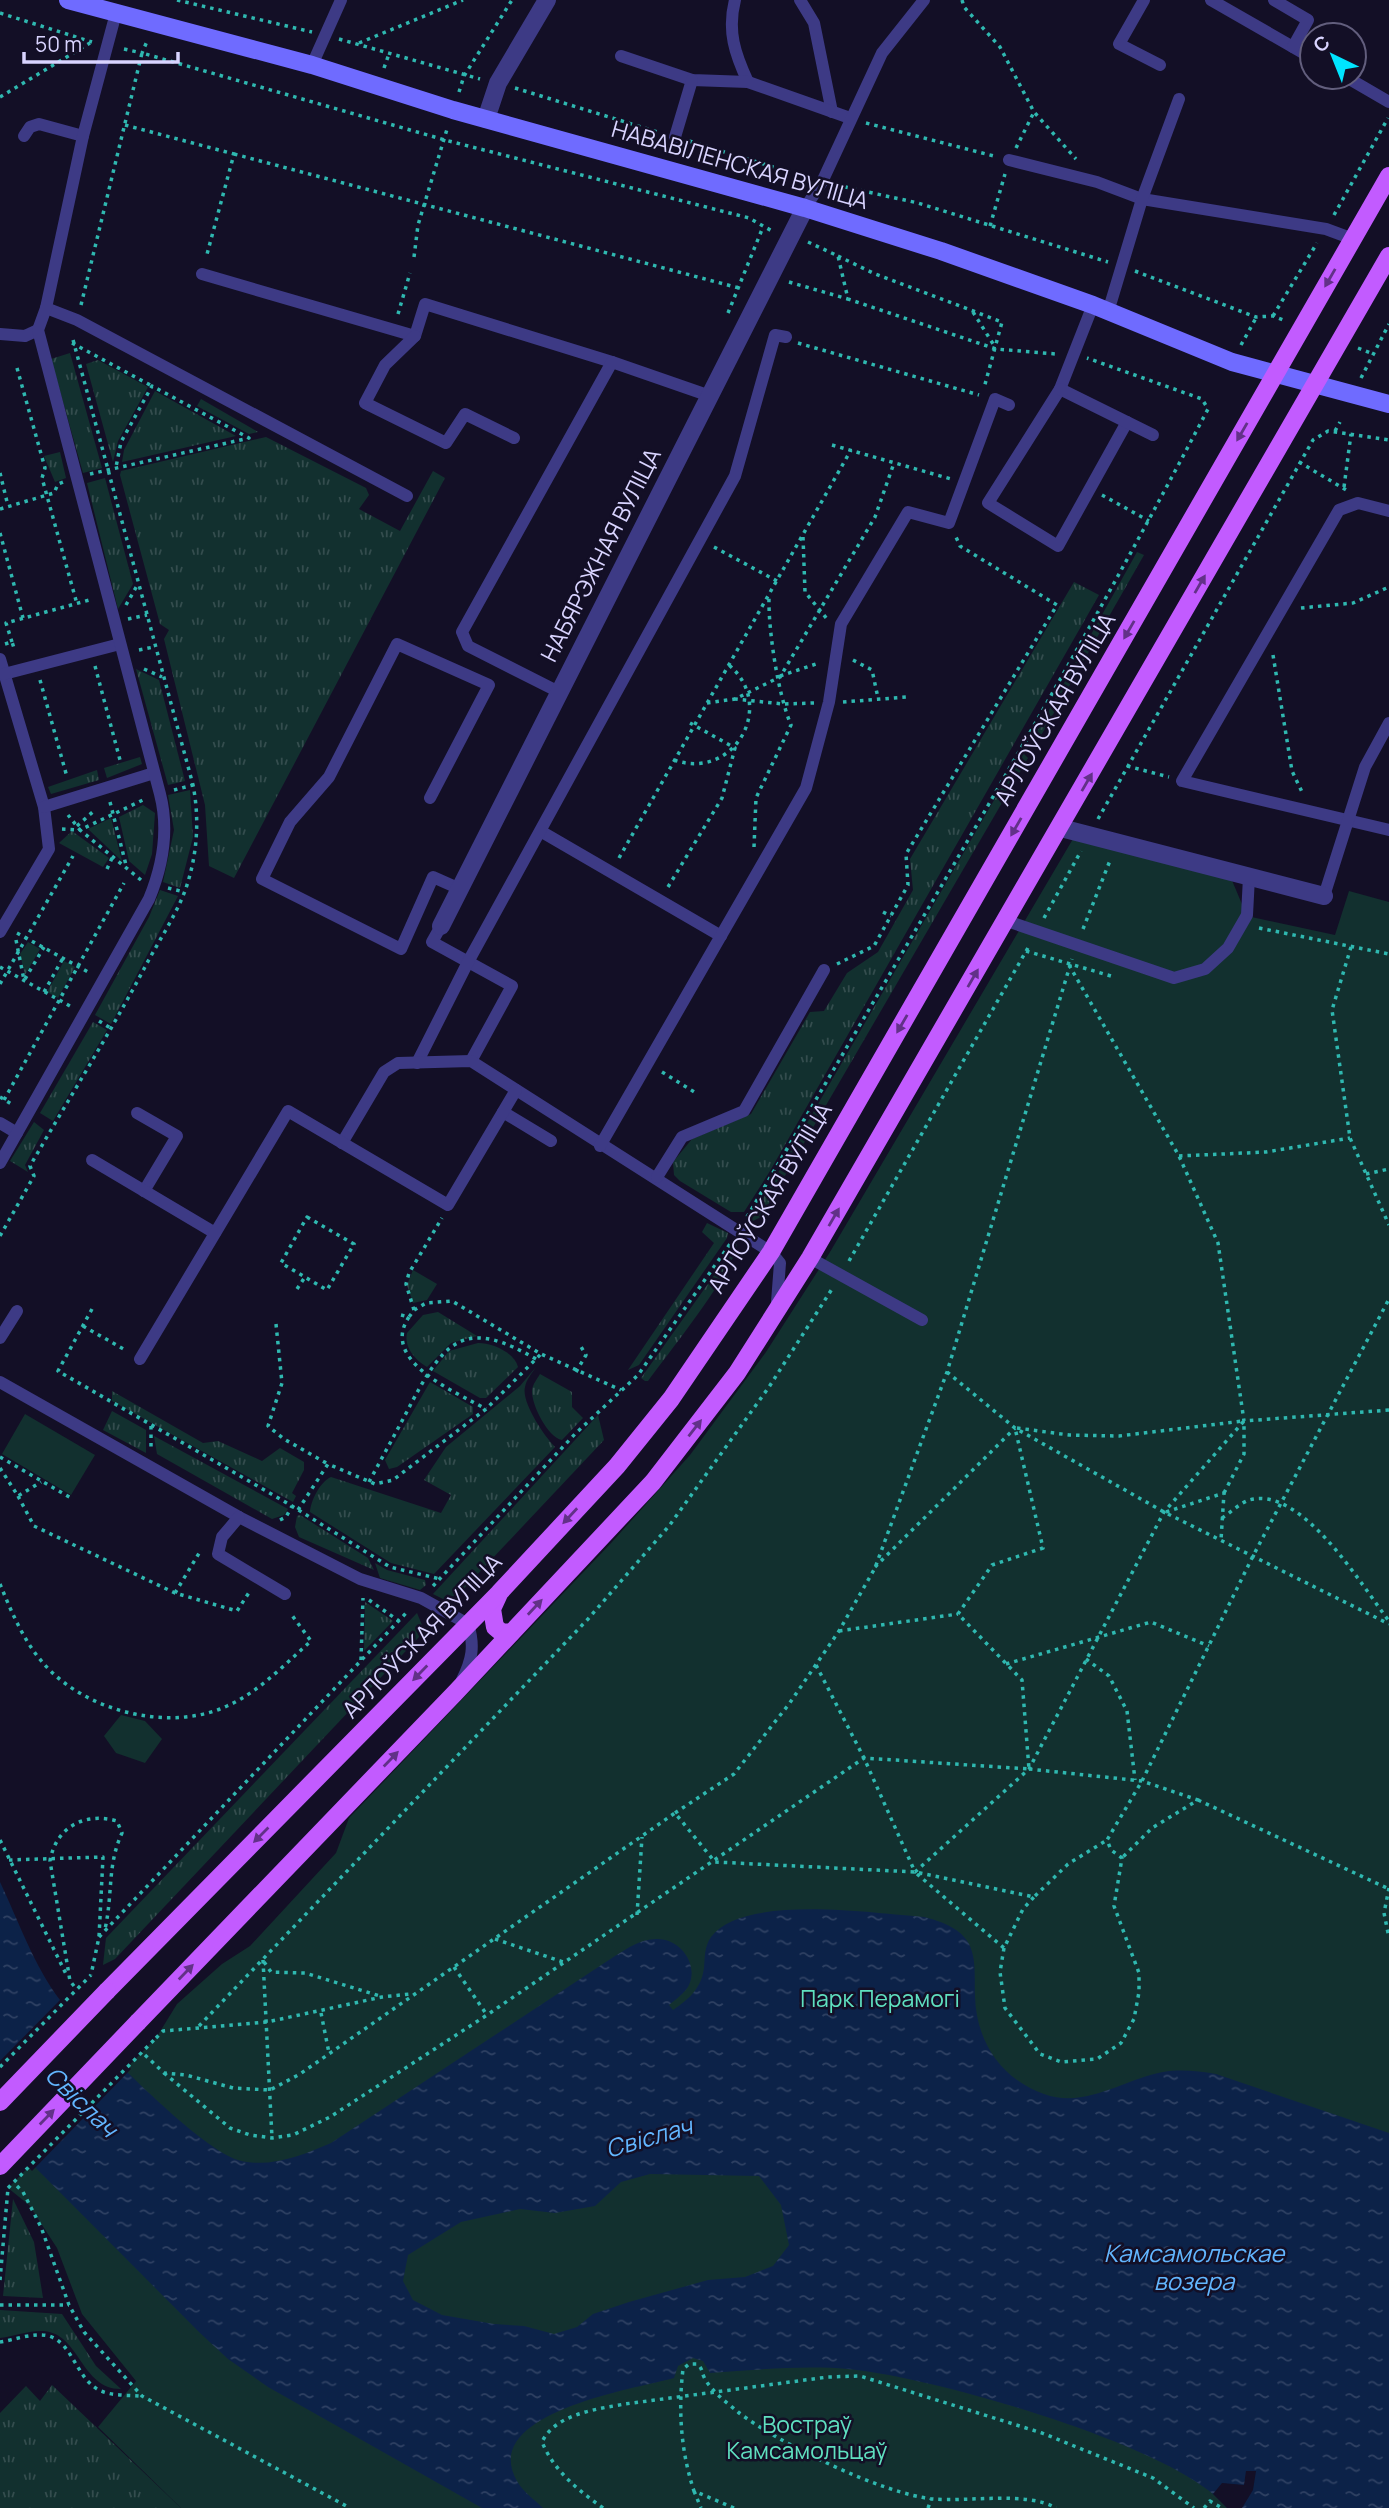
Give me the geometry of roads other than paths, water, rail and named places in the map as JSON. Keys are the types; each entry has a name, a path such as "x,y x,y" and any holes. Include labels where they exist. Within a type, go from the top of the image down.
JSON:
{"main road":[{"name":"АРЛОЎСКАЯ ВУЛІЦА","path":"0,2102 499,1593 617,1466 671,1399 771,1252 1389,176"},
{"path":"0,2166 455,1693 653,1482 737,1373 810,1258 1007,921 1313,384 1389,256"},
{"path":"499,1593 492,1619 501,1632 511,1633"}],"street":[{"name":"НАВАВІЛЕНСКАЯ ВУЛІЦА","path":"68,0 312,65 453,110 805,208 941,251 1100,309 1204,352 1389,404"},
{"path":"486,119 498,83 547,0"},
{"name":"НАБЯРЭЖНАЯ ВУЛІЦА","path":"441,926 805,208"},
{"path":"1060,828 1324,896"}],"lane":[{"path":"312,65 341,0"},
{"path":"735,0 732,13 732,48 748,82"},
{"path":"800,0 814,23 832,112"},
{"path":"805,208 822,183 882,53 924,0"},
{"path":"1144,0 1119,44 1160,65"},
{"path":"1211,0 1298,50"},
{"path":"1273,0 1308,20 1293,47"},
{"path":"0,1163 86,1014 155,885 165,833 164,807 38,330 46,309 83,136 116,13"},
{"path":"621,56 692,80 748,82 850,118"},
{"path":"675,137 692,80"},
{"path":"1368,90 1389,102"},
{"path":"1127,422 1058,546 988,503 1060,389 1122,266 1142,199 1179,99"},
{"path":"24,136 30,127 39,124 83,136"},
{"path":"1009,160 1097,182 1142,199 1326,229 1353,239"},
{"path":"202,274 415,336"},
{"path":"514,438 465,414 446,443 365,403 385,365 415,336 425,304 612,362 710,396"},
{"path":"46,309 77,320 407,496"},
{"path":"0,334 25,336 38,330"},
{"path":"416,1063 468,962 542,832 735,476 775,335 791,340"},
{"path":"559,692 468,646 463,632 612,362"},
{"path":"1060,389 1153,435"},
{"path":"600,1146 806,788 829,702 841,624 908,512 949,523 995,399 1009,405"},
{"path":"1389,511 1358,503 1339,510 1182,781 1389,830"},
{"path":"4,674 120,644"},
{"path":"430,798 489,685 397,644 329,777 290,822 262,879 401,949 433,877 460,889"},
{"path":"0,659 44,807 49,849 0,932"},
{"path":"1324,896 1365,767 1389,723"},
{"path":"44,807 154,773"},
{"path":"542,832 721,936"},
{"path":"1007,921 1076,947 1174,978 1205,969 1228,948 1247,915 1249,877"},
{"path":"441,926 432,942 512,986 471,1061"},
{"path":"657,1177 682,1137 744,1111 824,970"},
{"path":"342,1143 384,1072 398,1063 471,1061 600,1146 657,1177 771,1252 780,1263 780,1292 773,1317"},
{"path":"141,1359 288,1111 448,1205 516,1090"},
{"path":"137,1112 177,1136 144,1191"},
{"path":"503,1112 551,1141"},
{"path":"0,1123 17,1133"},
{"path":"92,1160 215,1233"},
{"path":"810,1258 922,1320"},
{"path":"0,1338 17,1311"},
{"path":"0,1382 239,1517 360,1579 421,1598 468,1624 473,1639 471,1661 455,1693"},
{"path":"239,1517 222,1537 218,1554 285,1594"}],"water":[{"name":"Камсамольскае возера","path":"0,1882 34,1958 51,1987 94,2038 145,2089 197,2135 238,2160 262,2163 297,2156 331,2143 640,1942 656,1939 672,1943 685,1953 689,1961 689,1985 669,2005 673,2010 697,1988 709,1941 728,1923 751,1915 812,1909 924,1917 955,1929 965,1938 972,1950 976,2013 986,2043 1015,2079 1044,2094 1075,2098 1163,2072 1203,2072 1216,2074 1389,2133 1389,2508 1227,2508 1201,2485 1159,2461 1108,2439 991,2400 885,2374 848,2369 797,2368 710,2373 703,2361 693,2358 678,2366 674,2378 596,2397 539,2421 519,2438 511,2458 519,2485 543,2508 482,2508 268,2387 228,2359 0,2132","holes":["650,2174 759,2176 781,2205 789,2245 773,2266 745,2277 708,2280 629,2302 593,2314 577,2327 554,2334 524,2326 442,2315 413,2300 403,2281 408,2255 461,2222 520,2209 555,2213 595,2206 621,2182"]}],"park label":[{"name":"Парк Перамогі","path":"880,1999"},
{"name":"Востраў Камсамольцаў","path":"807,2438"}],"water label":[{"name":"Свіслач","path":"81,2102"},
{"name":"Свіслач","path":"649,2138"}]}
